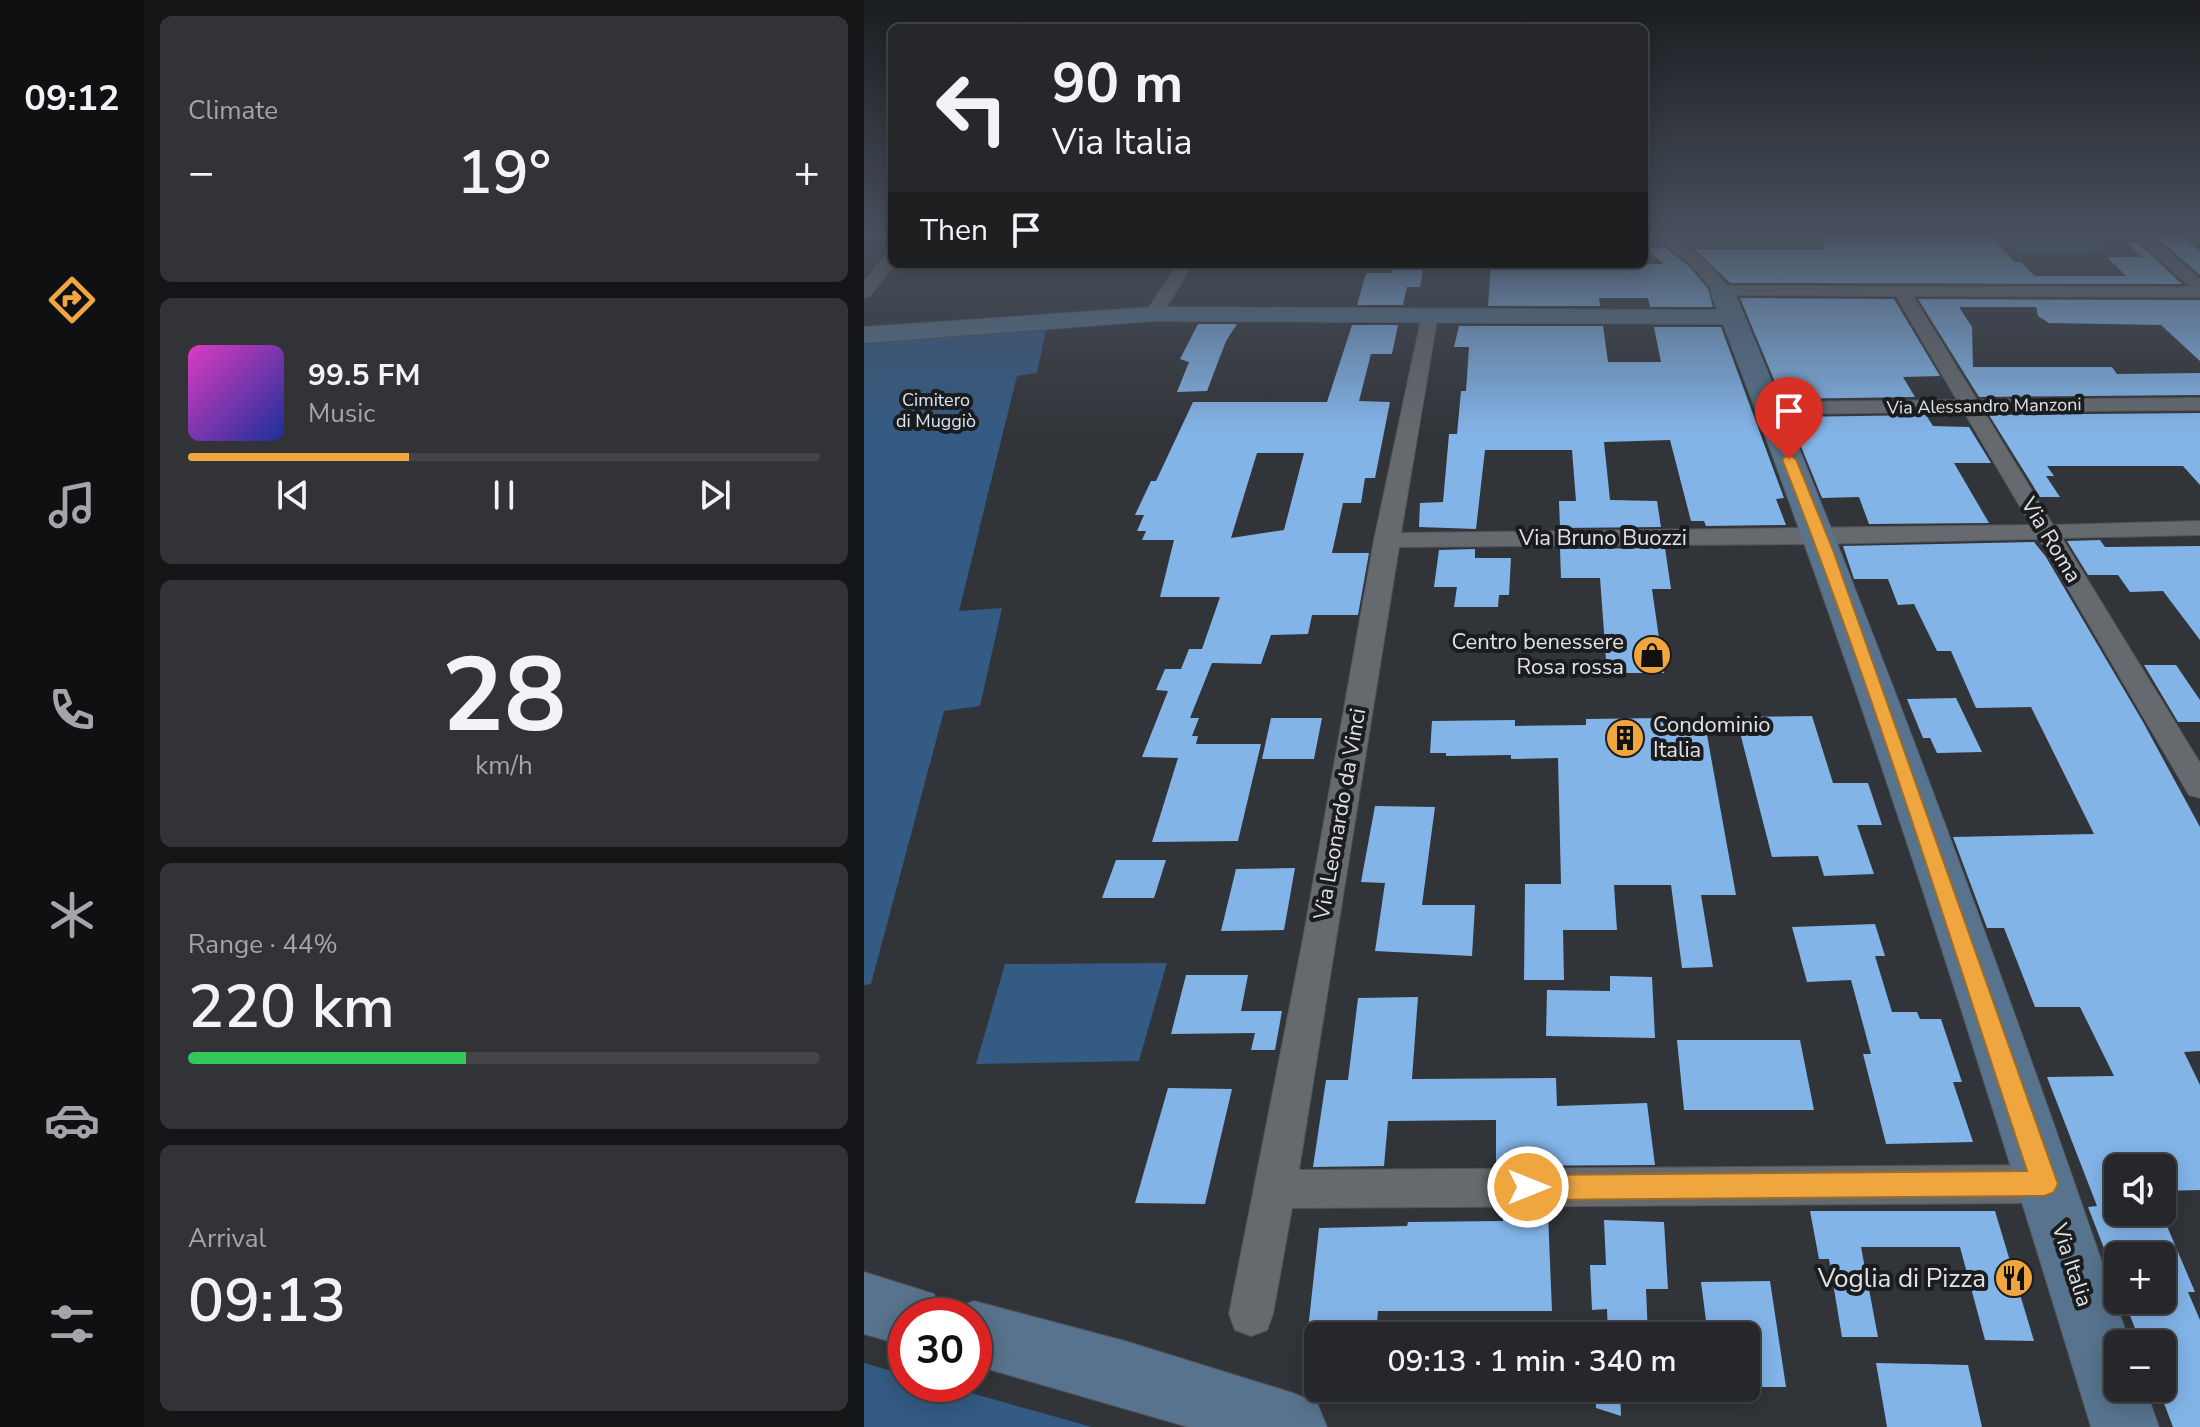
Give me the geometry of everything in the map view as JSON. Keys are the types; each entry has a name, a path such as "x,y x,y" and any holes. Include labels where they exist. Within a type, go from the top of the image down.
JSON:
{"street":[{"path":"1154,314 1162,301"},
{"path":"1725,301 1727,304"},
{"path":"864,335 1154,314 1429,314 1777,301"},
{"name":"Via Roma","path":"1907,301 2200,788"},
{"name":"Via Italia","path":"1727,304 1820,537 1952,908 2125,1427"},
{"name":"Via Leonardo da Vinci","path":"1251,1314 1276,1189 1386,540 1429,314"},
{"name":"Via Alessandro Manzoni","path":"1768,408 2200,404"},
{"name":"Via Bruno Buozzi","path":"1386,540 1820,537 2200,528"},
{"path":"1276,1189 2045,1184"},
{"path":"864,1303 888,1310"},
{"path":"992,1338 1125,1374 1293,1427"}],"green space":[{"name":"Cimitero di Muggiò","path":"1046,330 1037,373 1017,376 959,611 1002,608 980,706 944,711 871,984 864,985 864,343"},
{"path":"1167,963 1139,1061 976,1064 1005,964"},
{"path":"864,1363 888,1370 888,1402 992,1402 992,1399 1092,1427 864,1427"}],"building":[{"path":"1358,301 1404,301 1403,305 1357,305"},
{"path":"1488,301 1599,301 1600,306 1488,306"},
{"path":"1649,301 1711,301 1713,307 1650,307"},
{"path":"1741,301 1895,301 1940,376 1903,377 1915,397 1782,399"},
{"path":"1919,301 2200,301 2200,361 2161,325 2049,323 2038,316 2036,307 1959,307 1972,327 1973,367 2112,367 2117,374 2200,373 2200,395 1979,397"},
{"path":"1198,324 1237,324 1226,341 1207,391 1177,392 1189,362 1180,359"},
{"path":"1352,325 1398,325 1392,354 1371,354 1359,401 1390,402 1375,478 1365,478 1361,503 1343,503 1332,553 1369,553 1358,615 1312,615 1308,634 1271,635 1261,664 1212,663 1190,718 1199,718 1192,736 1198,736 1196,744 1261,744 1238,841 1152,842 1178,758 1142,757 1168,691 1156,690 1165,669 1181,669 1189,649 1202,649 1220,597 1160,597 1174,540 1142,540 1146,531 1137,531 1144,515 1135,515 1151,481 1156,481 1193,402 1327,402","holes":["1257,453 1304,453 1284,530 1231,538"]},
{"path":"1459,326 1603,326 1608,362 1661,362 1654,327 1721,327 1784,498 1776,499 1786,525 1706,526 1704,521 1691,521 1670,440 1604,442 1610,500 1657,501 1661,527 1560,528 1559,501 1576,501 1572,450 1485,450 1476,529 1419,527 1420,503 1443,502 1449,434 1457,434 1461,391 1466,391 1469,347 1454,347"},
{"path":"2200,413 2200,485 2183,466 2047,466 2054,476 2046,476 2060,497 2040,497 1989,415"},
{"path":"1926,415 1933,426 1969,427 1991,463 1954,463 1989,523 1869,524 1859,497 1822,498 1789,417"},
{"path":"2100,540 2105,547 2200,546 2200,640 2163,591 2130,592 2118,575 2088,575 2067,541"},
{"path":"2034,542 2046,557 2143,722 2200,827 2200,1051 2184,1052 2200,1085 2200,1190 2176,1191 2176,1154 2104,1154 2104,1226 2167,1226 2174,1242 2104,1242 2104,1248 2088,1207 2097,1206 2047,1077 2114,1076 2080,1007 2035,1007 2004,928 1987,928 1953,837 2094,834 2031,707 1976,708 1951,651 1937,651 1914,604 1898,605 1888,579 1854,579 1843,546"},
{"path":"1665,548 1671,589 1652,589 1664,673 1607,673 1600,578 1561,578 1560,549"},
{"path":"1475,549 1475,558 1511,558 1509,595 1499,595 1498,607 1454,607 1457,587 1434,587 1439,550"},
{"path":"2144,665 2176,665 2200,700 2200,722 2178,722"},
{"path":"1956,698 1982,752 1937,753 1930,738 1923,738 1907,699"},
{"path":"1812,716 1833,783 1868,783 1882,825 1857,825 1874,874 1824,876 1818,856 1772,857 1736,717"},
{"path":"1271,718 1322,718 1314,759 1262,759"},
{"path":"1662,718 1663,724 1705,724 1736,895 1701,895 1713,967 1682,968 1671,885 1614,885 1617,930 1563,930 1564,980 1524,980 1525,884 1561,884 1558,758 1511,759 1511,755 1446,756 1446,753 1430,753 1432,721 1515,720 1515,726 1586,725 1586,719"},
{"path":"1375,806 1435,807 1422,905 1475,905 1472,956 1375,951 1385,883 1361,882"},
{"path":"1116,860 1166,860 1154,898 1102,898"},
{"path":"1295,868 1284,930 1221,931 1236,869"},
{"path":"1875,924 1885,956 1875,956 1892,1012 1917,1012 1920,1019 1941,1019 1962,1082 1953,1082 1973,1142 1886,1144 1863,1054 1871,1054 1851,980 1807,982 1792,927"},
{"path":"1186,975 1248,975 1241,1011 1282,1011 1275,1050 1251,1050 1255,1033 1171,1034"},
{"path":"1610,976 1652,977 1655,1038 1546,1036 1547,990 1610,991"},
{"path":"1418,997 1412,1079 1556,1078 1557,1106 1647,1103 1655,1165 1496,1166 1496,1120 1388,1121 1384,1166 1313,1167 1326,1080 1348,1080 1358,998"},
{"path":"1677,1040 1800,1040 1814,1110 1684,1110"},
{"path":"1168,1088 1232,1089 1205,1204 1135,1203"},
{"path":"1810,1211 1995,1211 2034,1341 1985,1340 1960,1247 1861,1247 1878,1337 1842,1337 1829,1259 1819,1259"},
{"path":"1548,1213 1552,1311 1378,1311 1377,1322 1309,1322 1319,1228 1407,1226 1408,1222 1503,1221 1503,1214"},
{"path":"1604,1220 1664,1222 1668,1289 1646,1289 1647,1322 1607,1322 1607,1309 1592,1310 1590,1265 1606,1265"},
{"path":"2176,1247 2195,1292 2188,1292 2200,1320 2200,1427 2173,1427 2164,1402 2176,1402 2176,1330 2136,1330 2129,1314 2176,1314"},
{"path":"1770,1281 1786,1387 1760,1387 1760,1322 1706,1322 1701,1282"},
{"path":"1876,1363 1968,1365 1982,1427 1887,1427"},
{"path":"1596,1402 1620,1402 1621,1416 1596,1408"}],"place":[{"name":"Centro benessere Rosa rossa","path":"1652,655"},
{"name":"Condominio Italia","path":"1625,738"},
{"name":"Voglia di Pizza","path":"2014,1278"}],"route":[{"path":"1528,1187 2045,1184 1826,550 1789,459"}]}
